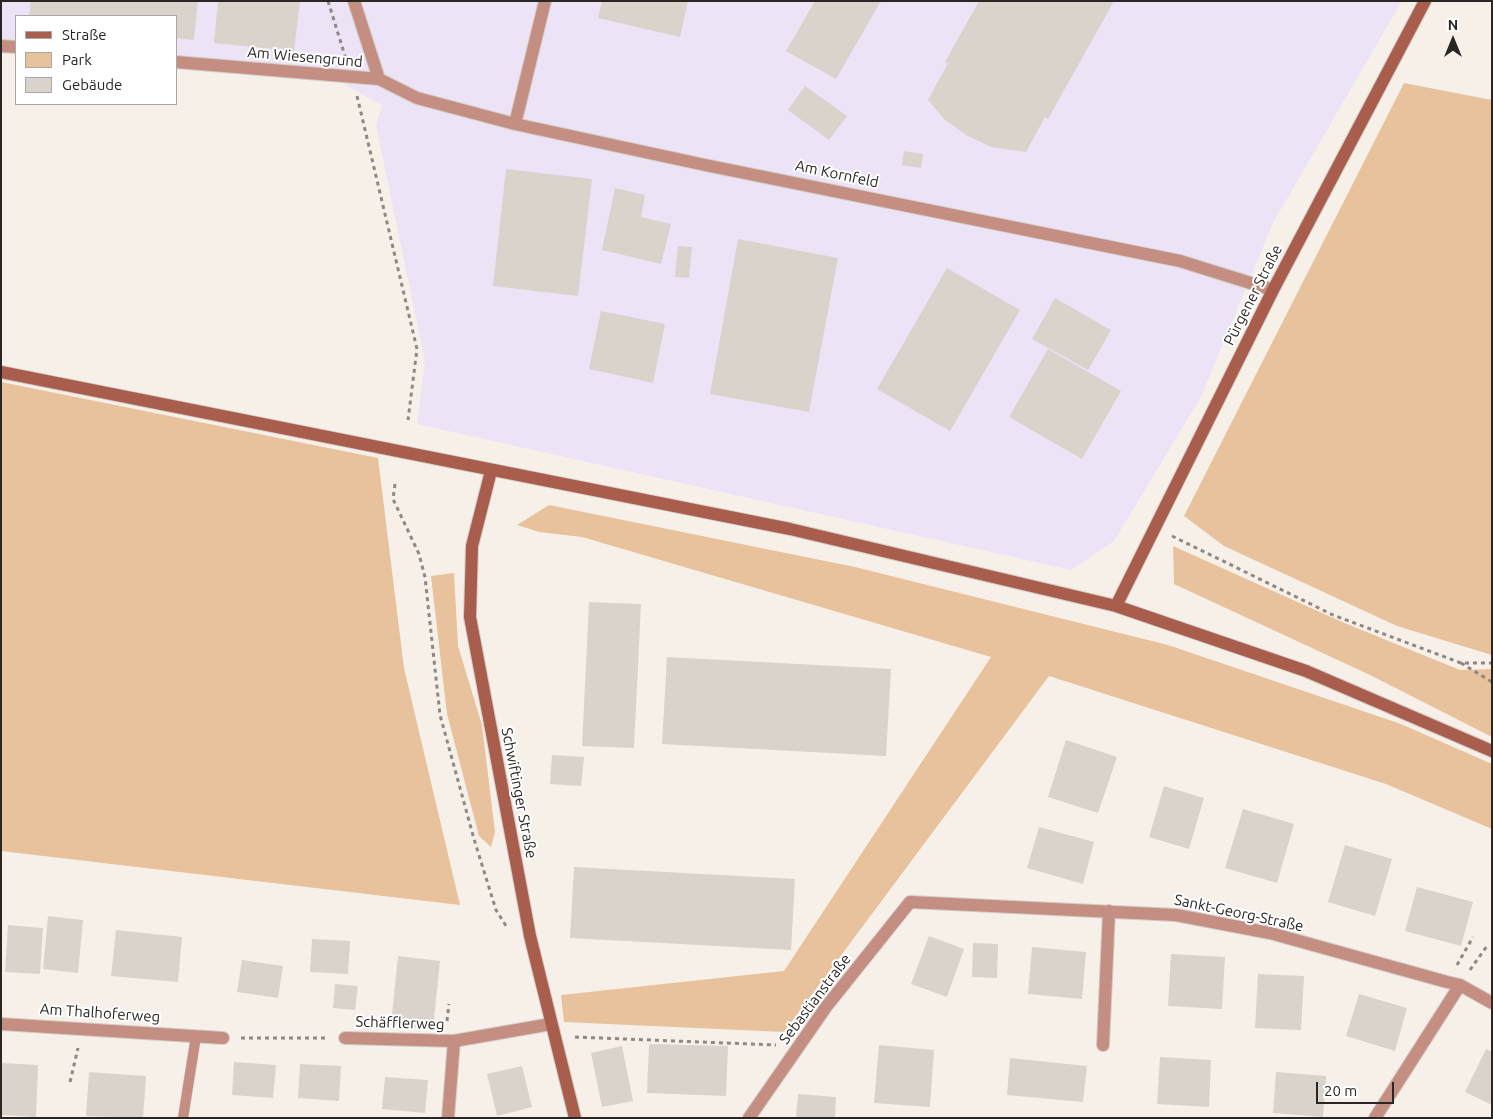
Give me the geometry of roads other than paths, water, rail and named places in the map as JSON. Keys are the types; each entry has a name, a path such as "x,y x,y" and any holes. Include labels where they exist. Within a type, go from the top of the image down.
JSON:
{"main road":[{"name":"Pürgener Straße","path":"1116,606 1273,290 1425,1"},
{"path":"1,372 790,529 1116,606 1306,671 1492,751"},
{"name":"Schwiftinger Straße","path":"491,470 472,546 470,618 530,936 575,1118"}],"street":[{"name":"Am Wiesengrund","path":"178,62 379,80 354,1"},
{"path":"515,124 545,1"},
{"path":"1,46 15,47"},
{"name":"Am Kornfeld","path":"379,80 417,98 515,124 705,165 1180,261 1273,290"},
{"name":"Sankt-Georg-Straße","path":"910,902 1176,915 1270,933 1454,983 1492,1003"},
{"name":"Sebastianstraße","path":"749,1118 826,1007 910,902"},
{"path":"1102,1045 1109,911"},
{"path":"1375,1118 1454,983"},
{"name":"Am Thalhoferweg","path":"1,1024 223,1038"},
{"name":"Schäfflerweg","path":"345,1038 454,1041 552,1030"},
{"name":"Schäfflerweg","path":"448,1118 454,1041"}],"lane":[{"path":"184,1118 196,1036"}]}
